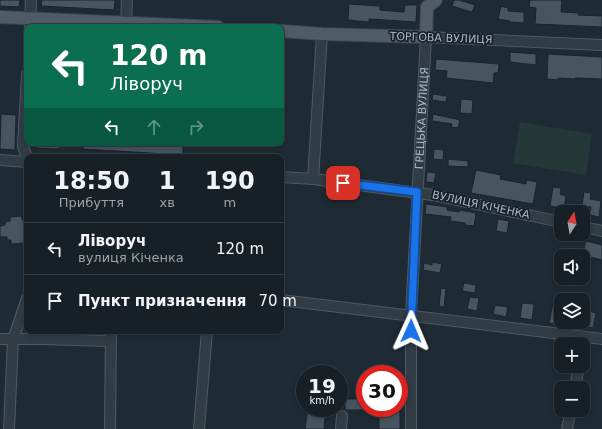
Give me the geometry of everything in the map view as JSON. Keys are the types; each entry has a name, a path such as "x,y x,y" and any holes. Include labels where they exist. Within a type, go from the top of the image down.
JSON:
{"main road":[{"name":"ГРЕЦЬКА ВУЛИЦЯ","path":"426,37 430,2"},
{"path":"0,17 30,23 126,24"},
{"name":"ТОРГОВА ВУЛИЦЯ","path":"284,31 322,34 426,37"}],"street":[{"path":"30,23 31,0"},
{"path":"126,24 127,0"},
{"path":"313,179 322,34"},
{"name":"ТОРГОВА ВУЛИЦЯ","path":"426,37 602,46"},
{"name":"ГРЕЦЬКА ВУЛИЦЯ","path":"411,429 411,315 426,37"},
{"path":"24,128 23,146 26,154"},
{"path":"0,160 24,162"},
{"name":"ВУЛИЦЯ КІЧЕНКА","path":"284,177 313,179 417,192 554,221"},
{"path":"590,228 602,231"},
{"path":"284,300 411,315 557,337"},
{"path":"9,429 13,340 24,307"},
{"path":"199,429 207,334"},
{"path":"0,339 13,340 111,336 110,429"},
{"path":"590,340 602,339"},
{"path":"341,429 342,417"},
{"path":"567,429 570,417"}],"green space":[{"path":"520,122 592,134 586,175 513,163"}],"building":[{"path":"0,0 20,0 19,7 0,6"},
{"path":"42,0 115,0 114,10 41,6"},
{"path":"454,0 475,5 472,12 452,6"},
{"path":"530,0 562,0 561,12 579,13 578,15 602,16 602,27 535,24 536,8 529,7"},
{"path":"349,4 380,6 380,10 404,12 405,5 417,5 416,22 369,19 369,22 348,20"},
{"path":"501,6 508,8 508,11 524,12 524,23 498,19"},
{"path":"510,52 536,54 536,65 510,62"},
{"path":"548,54 602,57 602,79 547,79"},
{"path":"436,59 499,64 498,73 494,73 493,83 446,78 447,71 435,70"},
{"path":"433,94 447,96 446,102 432,100"},
{"path":"461,99 473,100 472,114 460,113"},
{"path":"1,114 16,115 15,150 0,149"},
{"path":"433,114 460,120 458,128 451,127 452,124 432,121"},
{"path":"36,146 60,146 59,149 36,148"},
{"path":"83,146 183,146 183,154 166,154 83,149"},
{"path":"434,149 444,150 443,160 433,159"},
{"path":"448,159 468,161 468,167 448,166"},
{"path":"476,170 501,175 500,179 526,184 526,180 537,182 533,204 471,193"},
{"path":"427,172 436,173 434,183 426,182"},
{"path":"553,187 561,188 560,194 566,196 565,205 550,206"},
{"path":"584,192 591,193 590,199 601,201 599,217 590,215 590,205 582,205"},
{"path":"426,204 447,207 447,210 459,212 460,210 476,213 474,226 450,221 451,217 425,214"},
{"path":"22,216 22,220 24,220 24,243 11,244 11,240 7,240 7,237 0,237 0,226 5,225 5,222 10,221 10,217"},
{"path":"498,219 509,221 507,233 496,231"},
{"path":"586,241 602,245 602,260 590,257 590,249 584,249"},
{"path":"432,262 442,264 440,273 423,270 424,263 432,265"},
{"path":"464,283 476,285 475,293 462,291"},
{"path":"441,288 446,289 444,307 439,306"},
{"path":"470,297 479,298 477,311 467,309"},
{"path":"522,303 534,304 532,320 520,318"},
{"path":"553,303 554,303 554,324 549,323"},
{"path":"495,305 508,307 506,317 493,314"},
{"path":"590,311 596,313 593,328 590,328"},
{"path":"348,399 356,399 356,410 348,410"},
{"path":"307,417 325,417 324,429 305,429"},
{"path":"379,417 400,417 400,429 379,429"}],"route":[{"path":"343,183 417,192 411,331"}]}
